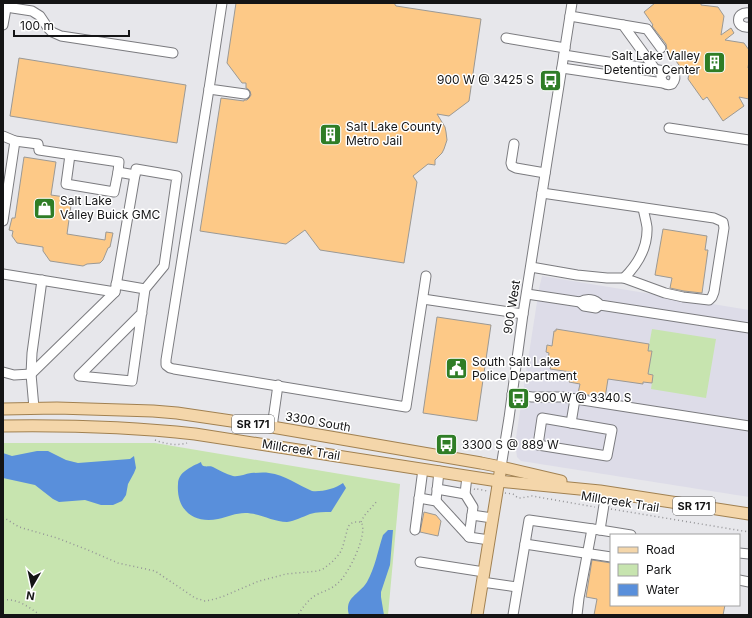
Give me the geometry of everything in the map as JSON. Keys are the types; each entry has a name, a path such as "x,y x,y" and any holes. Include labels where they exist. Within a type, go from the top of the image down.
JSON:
{"main road":[{"name":"3300 South","path":"3,409 34,408 177,413 272,427 501,467 603,491"},
{"name":"3300 South","path":"3,426 57,426 155,430 195,434 440,471 466,485 498,481 603,491 749,514"},
{"name":"900 West","path":"477,615 501,467"}],"street":[{"path":"222,3 166,365 174,369 406,407 426,276"},
{"name":"900 West","path":"501,467 523,314 572,3"},
{"path":"749,3 748,13 740,15 738,20 742,27 749,27"},
{"path":"3,25 6,5 32,12 40,16 52,32 61,36 173,53"},
{"path":"570,16 647,29 661,48"},
{"path":"623,25 655,69"},
{"path":"506,38 626,65 665,71 661,76 663,82 562,68"},
{"path":"624,76 626,65"},
{"path":"209,89 245,94"},
{"path":"670,128 749,140"},
{"path":"3,136 15,141 38,144 40,150 119,162 114,192 66,184 70,155"},
{"path":"3,222 15,141"},
{"path":"514,144 511,163 512,166 545,173"},
{"path":"3,372 14,375 31,374 116,288 136,169 177,176 164,266 145,289 142,313 132,381 79,376 142,313"},
{"path":"118,172 135,175"},
{"path":"531,267 565,273 608,278 624,278 665,293 709,300 712,297 724,228 723,222 714,218 542,193"},
{"path":"624,278 631,271 644,248 647,226 643,208"},
{"path":"3,274 116,288 145,289"},
{"path":"34,408 31,374 32,354 42,280"},
{"path":"527,294 580,302 585,299 597,301 600,305 749,328"},
{"path":"423,299 523,314"},
{"path":"272,427 278,385"},
{"path":"512,394 532,397 563,396 749,426"},
{"path":"571,423 575,399"},
{"path":"542,418 571,423 612,430 607,456 538,445 542,418"},
{"path":"415,530 423,469"},
{"path":"436,501 440,471"},
{"path":"437,489 466,485 473,507 469,537"},
{"path":"577,615 587,553 603,508 603,491"},
{"path":"419,498 436,501 469,537 489,540"},
{"path":"472,515 492,518"},
{"path":"513,615 529,520 625,534"},
{"path":"525,544 610,557"},
{"path":"420,562 517,587"}],"path":[{"path":"153,439 161,443 181,444 192,442"},
{"path":"466,485 476,490"},
{"name":"Millcreek Trail","path":"513,494 518,498 532,496 749,532"},
{"path":"298,615 310,599 338,583 348,571 361,537 363,524 361,522 364,516 378,500"},
{"path":"3,517 19,527 63,540 118,563 155,571 195,598 205,601 224,596 259,581 286,574 318,571 323,569 332,562 340,552 350,524 354,522 361,522"},
{"path":"3,600 17,601 40,615"}],"shaded area":[{"path":"542,276 749,310 749,497 521,461 517,457 515,444"}],"green space":[{"path":"652,329 716,339 706,398 651,389 653,375 648,374 652,351 648,351"},
{"path":"3,443 155,443 400,484 388,615 3,615"}],"water":[{"path":"37,451 48,451 66,460 78,463 130,459 134,456 136,468 128,484 126,495 122,501 113,505 101,505 85,500 59,502 35,485 3,478 3,453 12,456"},
{"path":"201,462 204,466 211,466 233,476 251,473 275,474 312,491 328,490 343,483 346,488 331,512 313,513 287,522 277,521 251,513 235,514 218,519 201,519 194,517 183,508 178,493 178,484 180,476 183,473"},
{"path":"388,530 393,530 390,565 381,592 384,615 349,615 348,609 350,600 364,586 370,577 383,535"}],"building":[{"name":"Salt Lake County Metro Jail","path":"236,3 394,3 396,6 481,19 469,101 449,116 437,114 445,127 446,132 447,140 444,149 435,160 435,165 428,164 413,176 417,182 404,263 320,250 305,230 286,244 200,231 221,98 244,101 251,95 250,91 246,88 246,83 242,83 227,63"},
{"name":"Salt Lake Valley Detention Center","path":"655,3 701,3 701,5 718,7 724,16 721,35 731,28 734,33 725,40 744,43 749,50 749,99 739,97 744,106 723,121 707,97 703,100 688,79 690,67 683,71 674,58 672,58 667,50 666,44 652,26 653,25 644,12"},
{"path":"19,58 186,85 177,143 10,116"},
{"name":"Salt Lake Valley Buick GMC","path":"24,157 56,162 51,195 72,198 67,234 105,240 106,232 113,233 110,247 100,263 87,264 83,266 50,261 43,251 43,247 17,243 12,236 13,231 9,230 12,218 15,218"},
{"path":"663,229 707,236 705,250 708,250 702,293 670,288 672,278 655,275"},
{"name":"South Salt Lake Police Department","path":"437,317 491,325 477,421 423,413"},
{"path":"556,329 649,344 648,351 652,351 648,374 653,375 652,383 643,382 643,384 608,379 605,398 578,393 580,384 569,382 571,372 550,369 551,366 547,365 549,353 546,352 547,345 552,346 554,331 556,331"},
{"path":"424,512 436,515 441,521 438,536 420,532"},
{"path":"592,560 610,563 610,606 725,606 723,615 594,615 597,599 586,597"}],"place":[{"name":"Salt Lake Valley Detention Center","path":"715,63"},
{"name":"900 W @ 3425 S","path":"550,80"},
{"name":"Salt Lake County Metro Jail","path":"331,134"},
{"name":"Salt Lake Valley Buick GMC","path":"44,208"},
{"name":"South Salt Lake Police Department","path":"457,369"},
{"name":"900 W @ 3340 S","path":"518,398"},
{"name":"3300 S @ 889 W","path":"447,445"}]}
